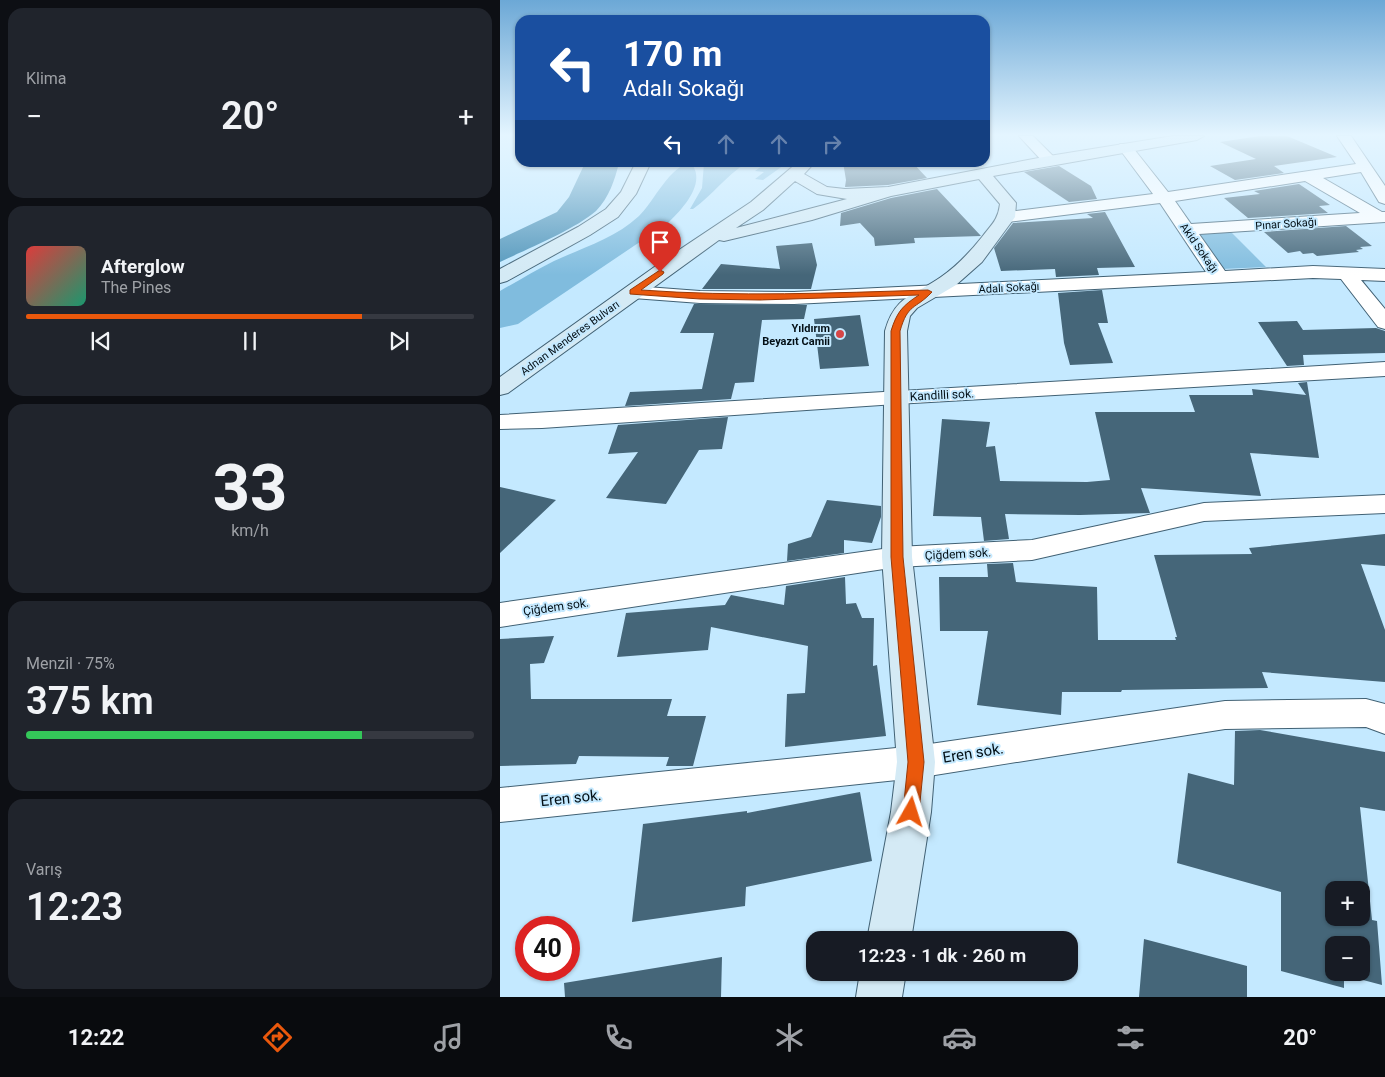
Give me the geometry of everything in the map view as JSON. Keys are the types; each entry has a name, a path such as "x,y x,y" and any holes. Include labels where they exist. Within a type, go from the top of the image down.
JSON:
{"main road":[{"path":"500,277 584,231 612,213 628,194 634,183"},
{"name":"Adnan Menderes Bulvarı","path":"500,388 757,206 785,183"},
{"path":"815,183 823,191 845,194 888,192"},
{"path":"706,241 806,216 888,192 935,183"},
{"path":"891,931 911,812 916,762 897,557 896,331 900,315 910,304 949,281 975,258 1006,217 1008,203 990,183"},
{"path":"879,997 882,981"}],"street":[{"name":"Akid Sokağı","path":"1155,183 1186,230 1220,276"},
{"path":"1006,217 1164,198 1265,183"},
{"path":"1320,183 1383,218"},
{"path":"1375,183 1385,199"},
{"name":"Pınar Sokağı","path":"1186,230 1383,218"},
{"name":"Adalı Sokağı","path":"633,292 700,297 750,298 928,292 1313,272 1385,275"},
{"path":"1346,273 1385,324"},
{"name":"Kandilli sok.","path":"500,422 542,421 1385,369"},
{"name":"Çiğdem sok.","path":"500,615 897,557 1032,550 1204,512 1385,504"},
{"name":"Eren sok.","path":"500,805 916,762 1225,715 1366,713 1385,719"}],"shaded area":[{"path":"576,183 613,183 601,206 587,218 550,239 500,262 500,239 557,212 569,197"},
{"path":"665,183 696,183 687,201 668,223 518,324 500,328 500,291 554,261 619,231 645,210"},
{"path":"702,183 723,183 693,209 690,209 702,188"},
{"path":"1231,232 1266,267 1222,269 1198,234"}],"building":[{"path":"846,183 902,183 888,185 845,187"},
{"path":"1040,183 1085,183 1091,186 1097,199 1069,202"},
{"path":"1299,184 1330,205 1319,206 1328,213 1248,218 1224,198 1260,194 1254,191"},
{"path":"937,189 981,236 914,238 915,243 875,246 874,238 860,223 840,226 841,213 891,198"},
{"path":"1105,212 1135,267 1097,268 1099,275 1056,277 1055,269 1001,271 994,248 1013,223 1093,218 1087,214"},
{"path":"1346,226 1372,246 1360,247 1363,249 1356,250 1359,252 1317,256 1313,253 1303,254 1300,251 1288,253 1264,232"},
{"path":"812,243 817,265 811,289 702,289 721,264 780,269 776,246"},
{"path":"1102,290 1108,323 1098,323 1113,363 1070,365 1064,343 1058,293"},
{"path":"694,304 807,305 804,319 762,320 754,382 735,383 731,399 625,406 630,392 702,389 714,333 680,333"},
{"name":"Yıldırım Beyazıt Camii","path":"860,315 869,366 820,369 814,319"},
{"path":"1297,321 1303,330 1376,328 1385,331 1385,353 1303,355 1304,365 1287,366 1258,322"},
{"path":"1307,382 1319,458 1250,453 1261,496 1141,488 1150,513 1080,515 1005,514 1009,539 984,541 981,517 933,516 942,419 990,422 986,447 995,446 1000,481 1087,482 1110,480 1095,412 1195,412 1189,395 1253,395 1252,389 1306,395 1298,383"},
{"path":"728,417 722,449 699,450 666,504 606,498 638,452 608,454 618,425"},
{"path":"500,487 556,500 500,553"},
{"path":"827,500 881,506 881,517 872,543 844,540 844,553 787,561 788,544 811,537"},
{"path":"1385,534 1385,566 1361,564 1385,630 1385,682 1262,672 1268,688 1062,692 1061,715 977,705 988,631 940,631 939,577 988,577 987,564 1013,563 1016,582 1097,587 1098,640 1176,640 1175,637 1177,637 1154,555 1252,554 1249,548"},
{"path":"845,577 846,604 856,603 862,618 874,618 873,666 877,665 886,736 785,747 787,694 805,693 808,646 711,627 708,650 617,657 626,613 725,605 731,595 784,605 786,586"},
{"path":"554,636 544,663 530,664 531,699 672,699 667,716 706,716 693,766 666,766 669,757 579,756 576,764 500,766 500,639"},
{"path":"1260,730 1385,752 1385,811 1360,807 1368,881 1325,881 1325,926 1370,926 1370,901 1372,920 1377,921 1382,985 1367,981 1370,981 1370,936 1325,936 1325,981 1344,981 1344,988 1281,971 1281,892 1177,863 1188,773 1234,785 1235,731"},
{"path":"860,792 872,861 746,887 745,906 632,922 643,824 747,811 747,813"},
{"path":"1144,939 1247,966 1247,997 1139,997"},
{"path":"722,957 721,997 565,997 564,983"}],"place":[{"name":"Yıldırım Beyazıt Camii","path":"840,334"}],"route":[{"path":"660,272 633,292 700,297 794,298 928,292 910,304 900,315 896,331 897,557 916,762 911,812"}]}
